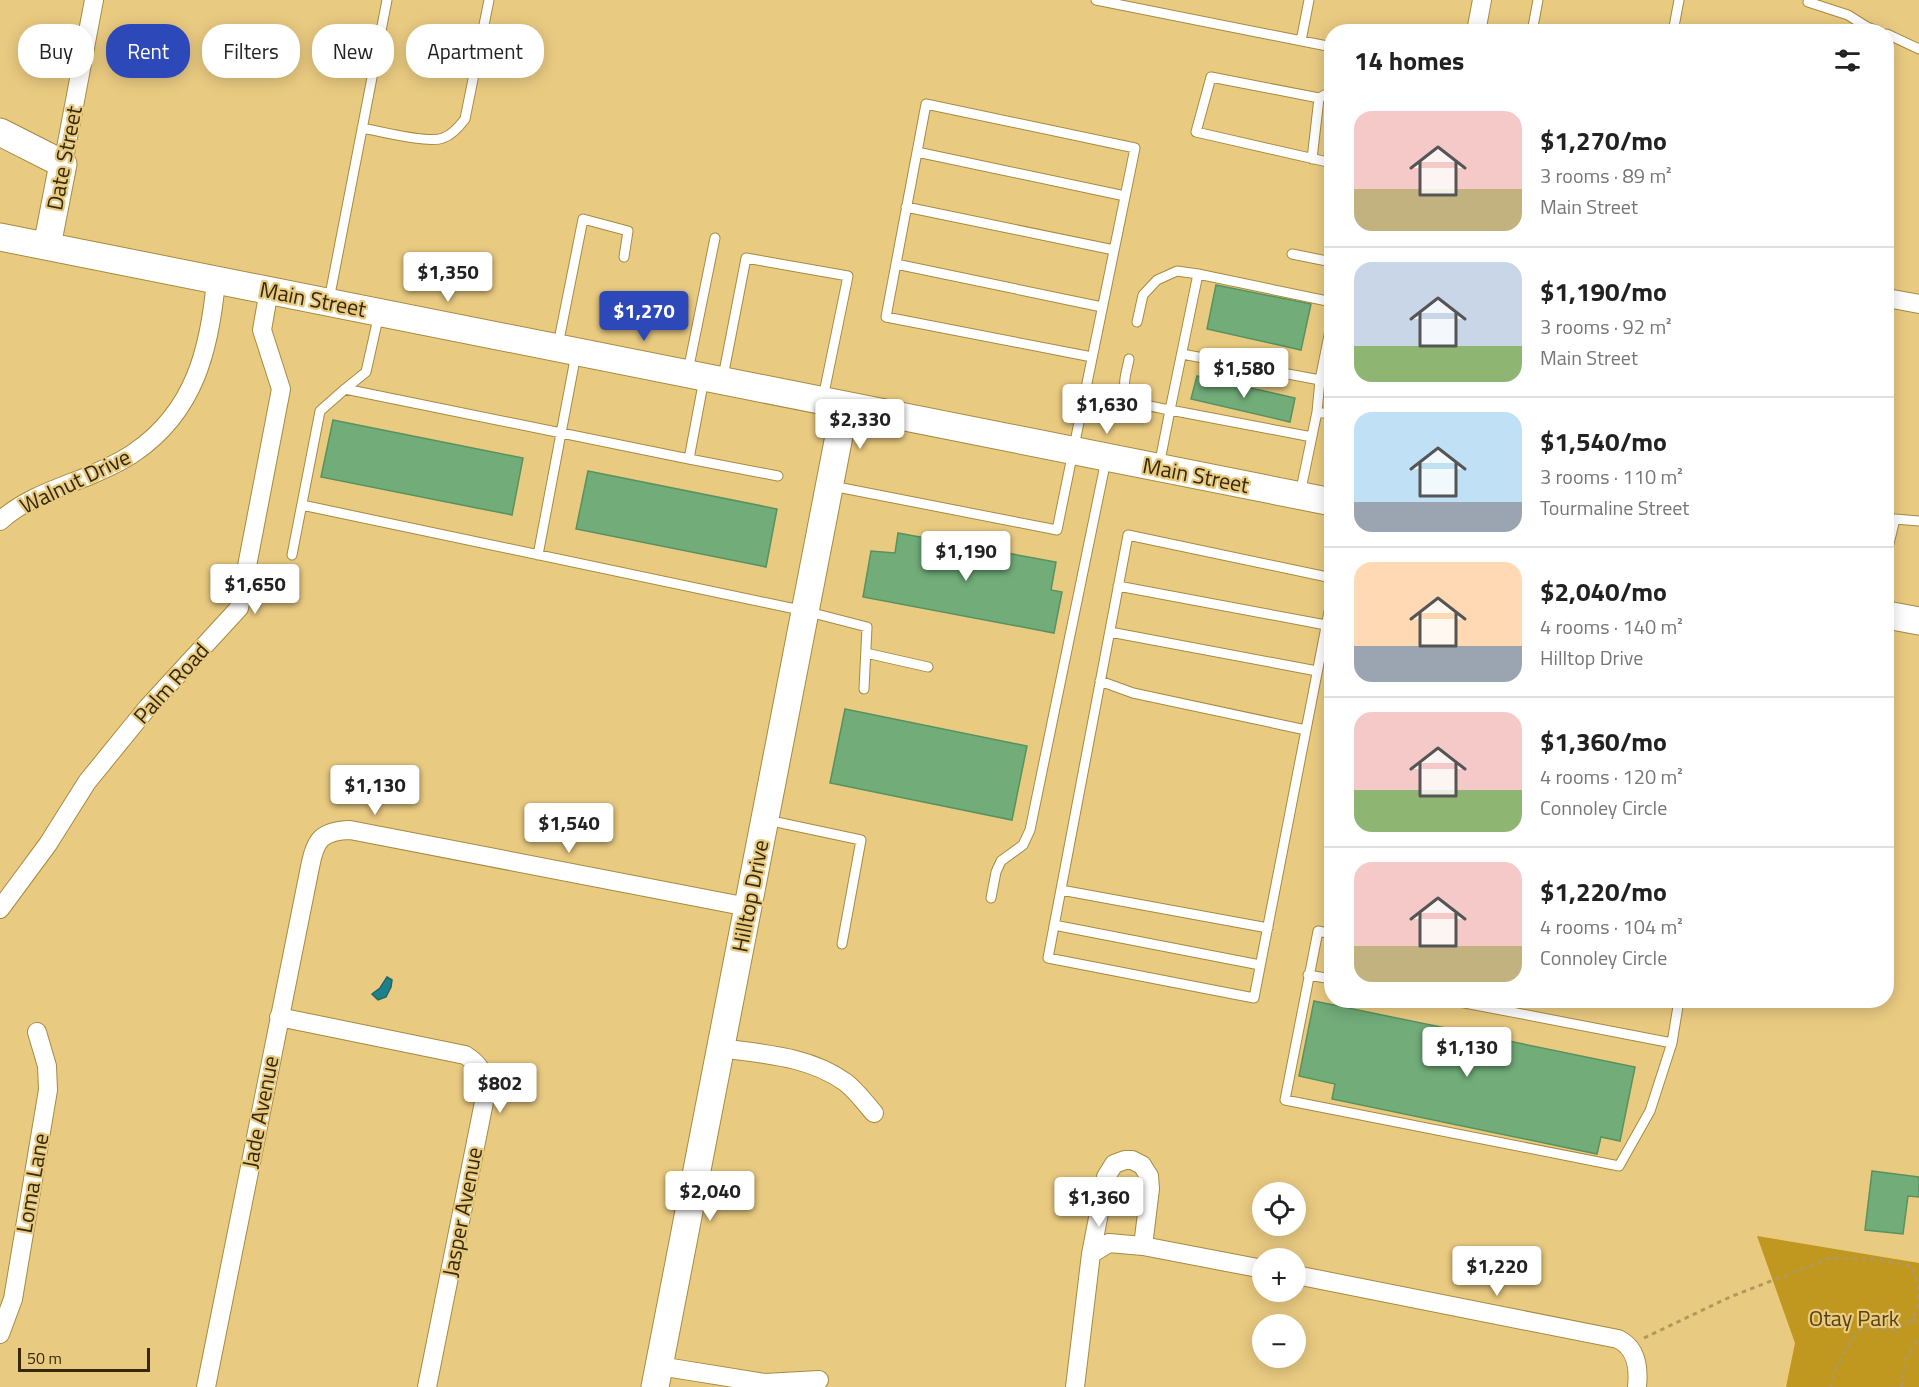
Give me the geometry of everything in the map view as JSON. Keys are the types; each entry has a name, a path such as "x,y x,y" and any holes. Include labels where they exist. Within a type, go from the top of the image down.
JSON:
{"main road":[{"path":"0,132 63,164"},
{"name":"Date Street","path":"47,246 63,164"},
{"name":"Main Street","path":"0,237 1324,500"},
{"name":"Hilltop Drive","path":"656,1377 830,486 834,403"},
{"path":"1894,616 1919,621"}],"street":[{"name":"Date Street","path":"63,164 94,0"},
{"path":"1478,24 1482,0"},
{"name":"Walnut Drive","path":"0,521 36,497 117,464 135,453 167,424 192,387 212,318 216,280"},
{"name":"Palm Road","path":"0,909 48,844 87,782 148,707 239,608 281,389 262,330 269,290"},
{"path":"1894,299 1919,304"},
{"name":"Jade Avenue","path":"206,1387 314,846 319,839 334,830 350,830 748,907"},
{"name":"Jasper Avenue","path":"279,1017 465,1055 476,1063 484,1074 487,1087 427,1387"},
{"name":"Loma Lane","path":"0,1334 13,1299 48,1090 47,1066 37,1032"},
{"path":"720,1048 788,1058 815,1065 847,1083 874,1113"},
{"path":"1075,1387 1091,1254 1106,1177 1114,1164 1125,1160 1132,1160 1142,1165 1149,1176 1150,1188 1143,1246"},
{"path":"1091,1254 1109,1243 1143,1246 1252,1267"},
{"path":"1306,1277 1618,1339 1632,1350 1637,1365 1637,1384"},
{"path":"656,1377 765,1383 819,1380"}],"lane":[{"path":"329,302 387,0"},
{"path":"362,128 437,140 444,138 459,127 465,119 489,0"},
{"path":"1096,0 1324,46"},
{"path":"1300,41 1309,0"},
{"path":"1534,24 1538,0"},
{"path":"1674,24 1679,0"},
{"path":"1808,2 1848,15 1863,24"},
{"path":"1894,37 1919,49"},
{"path":"1324,95 1318,98 1211,77 1196,132 1324,161"},
{"path":"1312,159 1318,98"},
{"path":"830,486 1057,530 1135,148 926,104 886,317 1092,357"},
{"path":"917,152 1125,196"},
{"path":"906,207 1114,250"},
{"path":"538,555 561,433 567,350 583,219 628,231 624,257"},
{"path":"689,459 705,377 716,238"},
{"path":"1292,254 1324,260"},
{"path":"705,377 746,258 848,276 834,403"},
{"path":"896,264 1102,307"},
{"path":"1137,322 1143,296 1157,280 1177,272 1198,274 1324,300"},
{"path":"1159,468 1198,274"},
{"path":"292,555 320,411 366,372 379,312"},
{"path":"1182,354 1320,380"},
{"path":"1129,358 1125,387 1130,397 1144,404 1312,437"},
{"path":"1300,496 1317,412 1324,360"},
{"path":"345,389 778,476"},
{"path":"1317,412 1324,413"},
{"path":"991,898 996,872 1001,861 1023,845 1030,830 1106,458"},
{"path":"302,505 805,611 867,627 864,689"},
{"path":"1894,523 1895,519 1919,521"},
{"path":"1324,576 1128,535 1048,958 1254,998 1324,635"},
{"path":"1118,586 1324,625"},
{"path":"1110,632 1317,671"},
{"path":"866,653 928,667"},
{"path":"1100,681 1133,693 1306,730"},
{"path":"765,819 861,840 842,944"},
{"path":"1061,890 1268,928"},
{"path":"1054,926 1260,965"},
{"path":"1324,932 1318,931 1285,1100 1619,1166 1650,1111 1672,1043 1678,1008"},
{"path":"1308,975 1324,978"},
{"path":"1510,1008 1672,1043"}],"path":[{"path":"1659,1331 1730,1297 1830,1258 1873,1259 1911,1266 1919,1291 1913,1319 1896,1330 1862,1327 1841,1358 1830,1387"},
{"path":"1913,1319 1919,1323"},
{"path":"1900,1387 1906,1360 1919,1337"}],"green space":[{"name":"Otay Park","path":"1757,1236 1919,1263 1919,1387 1786,1387 1795,1343"}],"water":[{"path":"387,977 392,980 391,987 386,997 378,1000 372,994 380,988"}],"building":[{"path":"1216,285 1311,304 1301,350 1207,329"},
{"path":"1197,376 1295,398 1290,422 1191,399"},
{"path":"333,420 523,458 512,515 321,477"},
{"path":"588,471 777,509 766,567 576,529"},
{"path":"898,533 1056,562 1051,590 1062,592 1054,633 863,597 871,551 895,553"},
{"path":"845,709 1027,746 1012,820 830,783"},
{"path":"1314,1001 1324,1003 1324,1008 1348,1008 1635,1067 1620,1141 1601,1137 1597,1154 1332,1099 1335,1084 1299,1076"},
{"path":"1872,1171 1919,1177 1919,1197 1908,1196 1903,1234 1865,1230"}]}
